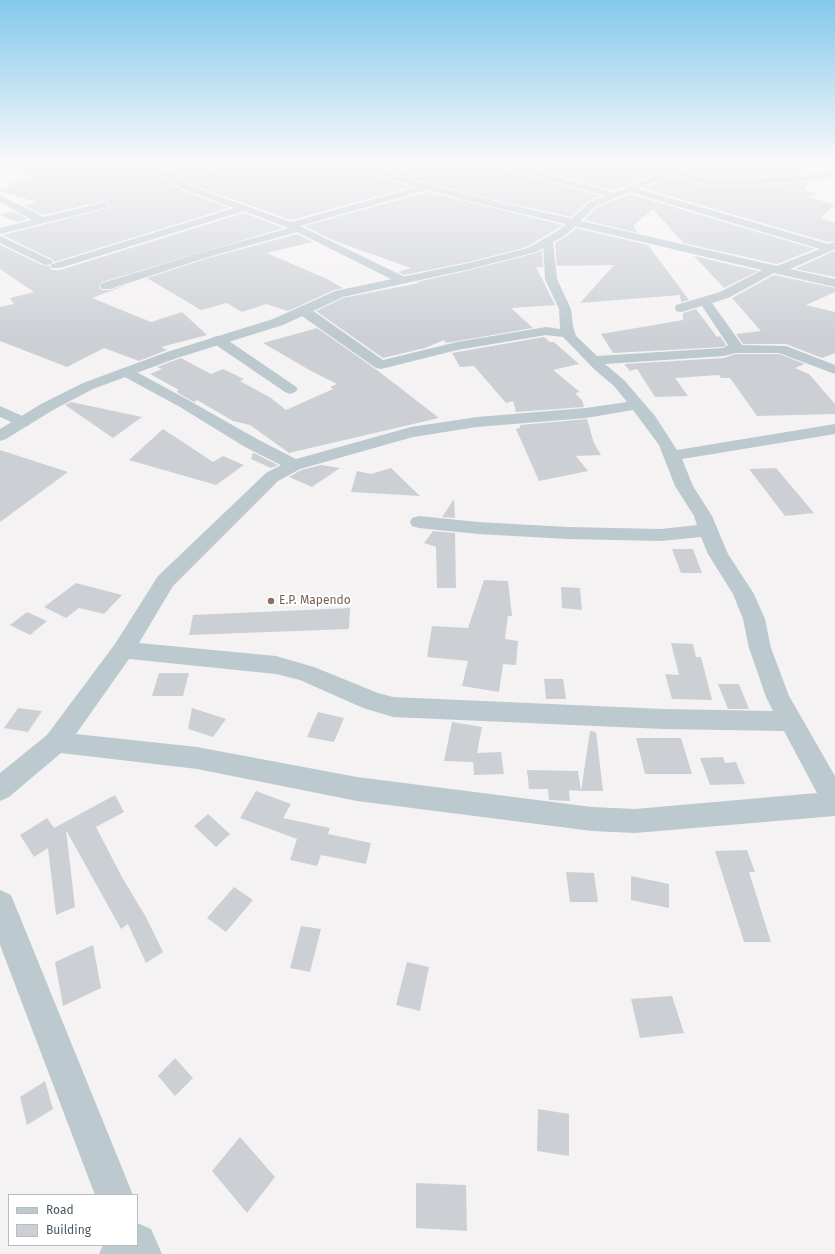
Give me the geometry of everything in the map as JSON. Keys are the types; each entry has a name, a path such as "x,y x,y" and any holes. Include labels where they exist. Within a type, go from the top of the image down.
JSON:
{"street":[{"path":"0,231 40,222"},
{"path":"0,239 51,264 197,222"},
{"path":"280,222 294,227 401,280"},
{"path":"106,286 312,222"},
{"path":"567,222 835,283"},
{"path":"745,222 832,246"},
{"path":"0,436 88,386 172,355 278,322 339,294 532,250 548,242 573,223"},
{"path":"56,742 197,758 356,789 592,819 635,821 832,793 790,721 778,697 760,648 754,619 743,594 718,554 703,516 684,486 667,445 649,418 618,383 570,337 566,326 565,309 551,279 548,242"},
{"path":"681,308 724,294 774,269 832,246"},
{"path":"705,300 735,345 734,349"},
{"path":"304,311 382,365 464,345 546,331 569,334"},
{"path":"218,340 290,389"},
{"path":"593,360 724,352 734,349 781,349 835,370"},
{"path":"126,372 251,443 294,465"},
{"path":"0,789 56,742 123,650 165,581 272,477 294,465 411,432 477,422 586,413 637,405"},
{"path":"0,411 23,422"},
{"path":"672,456 835,429"},
{"path":"419,522 478,528 568,533 661,535 708,530"},
{"path":"123,650 276,665 306,672 372,701 393,707 454,708 663,719 790,721"},
{"path":"0,905 114,1194"},
{"path":"119,1254 125,1246"}],"building":[{"path":"55,222 185,222 54,262 52,259 2,235"},
{"path":"216,222 267,222 284,228 102,282 99,287 102,290 110,290 132,283 92,298 151,322 182,312 207,335 161,347 167,350 139,361 104,348 67,367 0,341 0,307 14,304 10,298 34,292 0,269 0,245 42,265 49,266 52,270 60,270"},
{"path":"320,222 549,222 563,225 527,247 469,262 404,275 398,272 411,268 335,241 304,226"},
{"path":"590,222 638,222 633,226 638,233"},
{"path":"664,222 723,222 815,249 777,264 683,243"},
{"path":"757,222 831,222 835,223 835,241 828,242"},
{"path":"576,228 648,245 689,300 681,302 680,295 580,303 614,265 557,266 555,243"},
{"path":"297,234 313,242 267,253 327,279 343,288 334,290 288,311 266,304 242,312 227,303 201,310 147,278 205,259"},
{"path":"542,250 543,267 536,267 555,305 511,308 533,328 446,343 444,340 425,348 383,358 316,311 343,298 419,283 417,282 470,270 536,253"},
{"path":"834,251 835,277 795,269"},
{"path":"694,256 758,271 724,288"},
{"path":"774,275 835,288 835,292 806,305 835,312 835,353 822,358 786,344 743,344 736,334 761,331 732,298"},
{"path":"696,309 717,337 720,336 726,345 723,347 613,353 601,334 683,320 683,313"},
{"path":"317,328 377,370 439,418 289,453 250,425 233,421 197,400 194,402 178,393 177,391 179,390 150,374 162,369 157,367 181,358 211,374 223,369 244,379 240,381 271,398 286,410 333,389 330,387 337,384 311,371 263,343"},
{"path":"544,337 550,342 554,342 579,364 553,370 580,392 575,393 582,400 584,407 516,412 513,401 506,403 474,366 460,367 452,353"},
{"path":"735,354 779,354 805,364 795,368 809,374 835,404 835,414 757,416 730,378 721,378 719,375 675,378 688,396 655,397 637,369 630,371 624,364 724,358"},
{"path":"71,402 142,417 113,438 65,405"},
{"path":"587,419 594,443 601,455 576,456 588,471 539,481 516,429 520,428 520,425"},
{"path":"163,429 213,462 223,456 244,465 216,485 129,460"},
{"path":"0,450 68,472 0,522"},
{"path":"253,453 278,465 271,468 251,459"},
{"path":"321,465 340,468 312,487 289,477 301,470"},
{"path":"391,468 420,496 351,492 357,471 371,474"},
{"path":"776,468 814,513 785,516 749,469"},
{"path":"454,499 455,518 442,517"},
{"path":"433,531 455,533 456,588 437,588 436,547 424,543"},
{"path":"672,549 693,549 702,573 681,573"},
{"path":"484,580 508,581 512,616 508,616 505,639 518,641 516,665 503,664 499,692 462,686 468,661 427,657 432,626 468,628"},
{"path":"76,583 122,595 104,614 79,608 66,618 44,607"},
{"path":"561,587 580,588 582,610 562,608"},
{"path":"350,608 349,629 189,635 193,615"},
{"path":"27,612 47,621 30,635 10,625"},
{"path":"671,643 693,644 696,657 701,657 712,700 672,699 665,674 679,675"},
{"path":"159,673 189,673 183,696 152,696"},
{"path":"544,679 563,679 566,699 546,699"},
{"path":"718,684 739,684 749,709 728,709"},
{"path":"18,708 42,711 28,732 4,728"},
{"path":"192,708 226,719 213,737 188,729"},
{"path":"318,712 344,718 334,742 307,737"},
{"path":"452,722 482,727 477,753 501,752 504,774 474,775 473,762 444,761"},
{"path":"590,731 596,732 603,791 581,791"},
{"path":"636,738 681,738 692,774 645,774"},
{"path":"723,757 725,763 736,762 745,784 710,785 700,758"},
{"path":"527,770 578,771 581,791 569,790 570,801 549,800 548,789 529,789"},
{"path":"256,791 291,804 283,818 330,828 328,834 371,843 366,864 321,855 317,866 290,860 297,839 240,818"},
{"path":"115,795 124,812 96,827 123,879 146,917 163,952 146,963 128,924 121,929 66,830 75,907 56,915 48,848 34,857 20,835 47,818 54,828"},
{"path":"208,814 230,834 216,847 194,826"},
{"path":"747,850 755,872 749,872 771,942 744,942 715,851"},
{"path":"566,872 594,873 598,902 570,902"},
{"path":"631,876 669,884 669,908 631,900"},
{"path":"234,887 253,900 226,932 207,918"},
{"path":"301,926 321,929 310,972 290,968"},
{"path":"93,945 101,988 63,1006 55,962"},
{"path":"407,962 429,967 420,1011 396,1005"},
{"path":"672,996 684,1033 640,1038 631,999"},
{"path":"175,1058 193,1078 175,1096 158,1076"},
{"path":"45,1081 53,1109 27,1125 20,1097"},
{"path":"538,1109 569,1114 569,1156 537,1151"},
{"path":"240,1137 275,1177 247,1213 212,1171"},
{"path":"416,1183 466,1185 467,1231 416,1228"}],"place":[{"name":"E.P. Mapendo","path":"271,601"}]}
